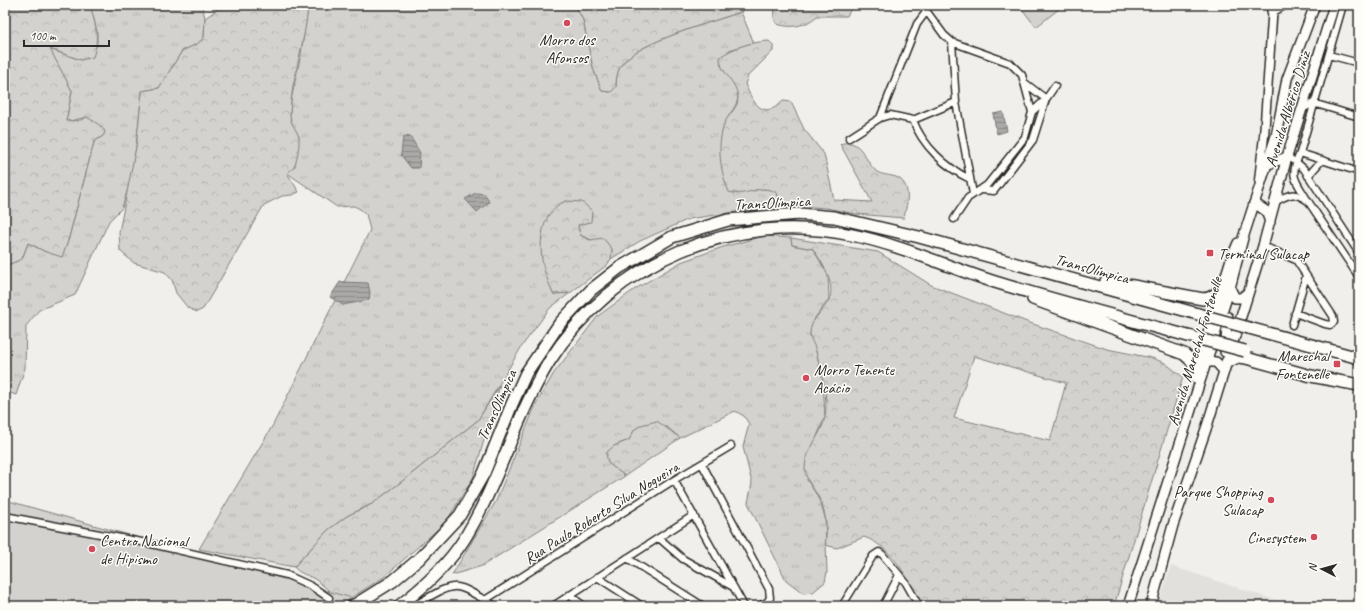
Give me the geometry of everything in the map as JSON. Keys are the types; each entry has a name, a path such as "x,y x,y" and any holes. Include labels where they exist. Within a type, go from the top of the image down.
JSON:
{"highway":[{"name":"TransOlímpica","path":"354,606 393,581 419,559 460,515 484,473 526,373 560,323 591,290 619,268 672,237 728,220 799,214 825,216 855,221 919,237 1030,269 1058,275 1359,358"},
{"name":"TransOlímpica","path":"399,606 427,582 447,561 465,538 493,486 534,388 567,336 597,304 646,266 671,254 729,235 762,229 817,229 853,235 885,243 1011,287 1192,337 1233,359 1359,384"},
{"path":"1058,275 1114,282 1202,299 1212,297 1220,291 1227,289"},
{"path":"1011,287 1022,295 1042,303 1184,354 1193,362 1195,377"}],"main road":[{"path":"1233,359 1225,352 1227,289 1234,250 1243,238 1258,191 1264,136 1273,8 1283,5"},
{"name":"Avenida Albérico Diniz","path":"1258,191 1278,127 1287,79 1315,5"},
{"name":"Avenida Albérico Diniz","path":"1270,222 1287,157 1334,5"},
{"path":"1266,165 1287,157"},
{"path":"1151,606 1173,525 1233,359 1248,293 1270,222 1266,211 1254,203"},
{"path":"1227,289 1235,298 1241,298 1248,293"},
{"path":"1191,412 1190,400 1195,377 1227,289"},
{"name":"Avenida Marechal Fontenelle","path":"1128,606 1207,362 1227,289"},
{"path":"1207,362 1233,359"}],"street":[{"path":"922,5 944,35 952,42 1010,63 1022,75 1032,112"},
{"path":"1343,5 1293,175 1308,201 1359,277"},
{"path":"880,118 917,24 926,12"},
{"path":"952,42 956,102 973,194"},
{"path":"1329,55 1359,63"},
{"path":"1025,83 1046,99"},
{"path":"982,190 1024,137 1032,112 1046,99 1055,86"},
{"path":"954,219 965,202 973,194 982,190 994,190 1033,140 1046,99"},
{"path":"849,138 880,118 890,115 913,120 956,102"},
{"path":"1303,109 1313,104 1359,117"},
{"path":"913,120 917,131 923,140 946,164 951,169 970,179"},
{"path":"1300,153 1359,172"},
{"path":"1287,157 1296,162 1308,176 1359,253"},
{"path":"1308,176 1322,160"},
{"path":"1276,201 1293,194 1308,201"},
{"path":"1263,246 1294,259 1333,316 1334,322 1330,325 1325,324 1295,313"},
{"path":"1292,325 1306,276"},
{"name":"Rua Paulo Roberto Silva Nogueira","path":"485,600 674,480 732,446"},
{"path":"702,464 767,585 770,598 766,603 759,606"},
{"path":"674,480 744,606"},
{"path":"554,606 694,515"},
{"path":"5,516 147,543 287,575 305,582 329,598"},
{"path":"659,538 683,559 733,587"},
{"path":"842,606 873,556 877,553 882,554 899,575 919,606"},
{"path":"627,558 703,606"},
{"path":"883,606 899,575"},
{"path":"597,577 642,606"},
{"path":"414,606 454,585 464,587 495,606"},
{"path":"569,595 584,606"}],"shaded area":[{"path":"1003,112 1007,131 997,134 993,114"},
{"path":"410,136 420,153 419,168 411,168 401,155 403,137"},
{"path":"476,193 485,194 489,202 477,212 465,199"},
{"path":"340,282 368,283 370,293 369,300 343,305 330,297"},
{"path":"1171,566 1293,606 1158,606"}],"green space":[{"path":"5,5 90,5 95,24 96,37 93,57 81,60 50,49 72,91 66,121 81,120 87,117 98,124 105,131 104,135 94,142 68,241 62,257 46,252 28,243 22,259 5,266"},
{"path":"90,5 202,5 205,18 204,38 197,44 182,51 159,88 142,91 136,147 130,182 122,208 109,221 75,295 39,310 26,326 25,368 16,395 5,391 5,266 22,259 28,243 46,252 68,241 94,142 104,135 87,117 66,122 72,91 49,49 81,60 97,46 97,31"},
{"path":"224,5 308,5 307,19 293,87 290,114 292,123 299,137 299,147 295,165 287,173 299,192 292,195 282,196 264,205 203,309 197,312 188,308 176,293 172,280 165,272 134,263 120,251 119,232 136,147 142,91 159,88 182,51 197,44 204,38 205,18"},
{"path":"308,5 575,5 583,20 593,68 602,91 611,92 616,87 617,75 622,64 630,56 642,48 695,27 741,12 754,43 729,50 720,64 735,84 738,93 736,105 728,116 721,139 751,192 764,189 773,191 777,193 781,205 689,219 640,241 611,259 612,249 580,235 578,225 582,202 550,284 553,294 570,293 550,308 522,346 478,420 372,504 347,516 328,530 294,567 199,549 273,425 370,230 366,214 360,209 354,206 337,207 287,173 299,137 293,127 290,116 291,100 301,54"},
{"path":"575,5 750,5 741,12 695,27 642,48 630,56 622,64 617,75 616,87 611,92 602,91 593,68 583,20"},
{"path":"775,5 853,5 847,16 817,16 798,26 782,26 777,24 774,18"},
{"path":"1019,5 1064,5 1036,27"},
{"path":"769,41 773,45 773,51 748,76 745,84 755,103 764,109 770,109 776,107 783,101 791,102 804,129 824,154 834,200 872,202 840,144 853,144 862,151 876,171 899,178 905,185 907,197 904,218 856,214 826,208 786,205 780,201 777,193 764,189 743,193 729,192 721,167 720,149 722,131 725,122 735,108 738,98 735,86 722,68 720,57 731,50 743,46"},
{"path":"566,201 582,202 592,211 591,222 578,225 580,235 590,240 603,238 612,249 611,259 607,265 570,293 553,294 543,265 541,246 542,237 547,219 552,211 558,205"},
{"path":"764,236 791,238 792,245 813,249 828,275 829,299 814,319 810,335 814,343 823,380 825,417 813,446 807,480 818,497 825,517 827,572 825,582 813,592 803,593 786,580 748,503 752,483 743,447 749,424 744,416 735,411 680,438 667,427 635,429 629,440 614,446 608,463 625,476 482,566 452,575 496,501 536,404 554,373 598,316 635,289 681,262 723,247"},
{"path":"791,238 878,252 931,285 1027,322 1107,349 1152,358 1165,363 1183,377 1114,606 922,606 906,575 892,556 874,542 864,537 837,548 825,545 826,521 823,509 819,498 808,480 805,468 808,455 821,430 826,409 824,384 810,334 814,320 829,300 831,287 827,273 813,249 792,245","holes":["974,356 1066,383 1050,441 954,418"]},
{"path":"500,385 473,478 446,522 384,577 341,604 320,583 301,573 294,567 328,530 347,516 372,504 478,420"},
{"path":"657,421 680,438 625,476 608,463 606,453 614,446 629,440 635,429 641,425"},
{"name":"Centro Nacional de Hipismo","path":"5,500 352,598 338,606 5,606"}],"place":[{"name":"Morro dos Afonsos","path":"567,23"},
{"name":"Terminal Sulacap","path":"1210,253"},
{"name":"Marechal Fontenelle","path":"1337,364"},
{"name":"Morro Tenente Acácio","path":"806,378"},
{"name":"Parque Shopping Sulacap","path":"1271,500"},
{"name":"Cinesystem","path":"1314,537"},
{"name":"Centro Nacional de Hipismo","path":"92,549"}]}
